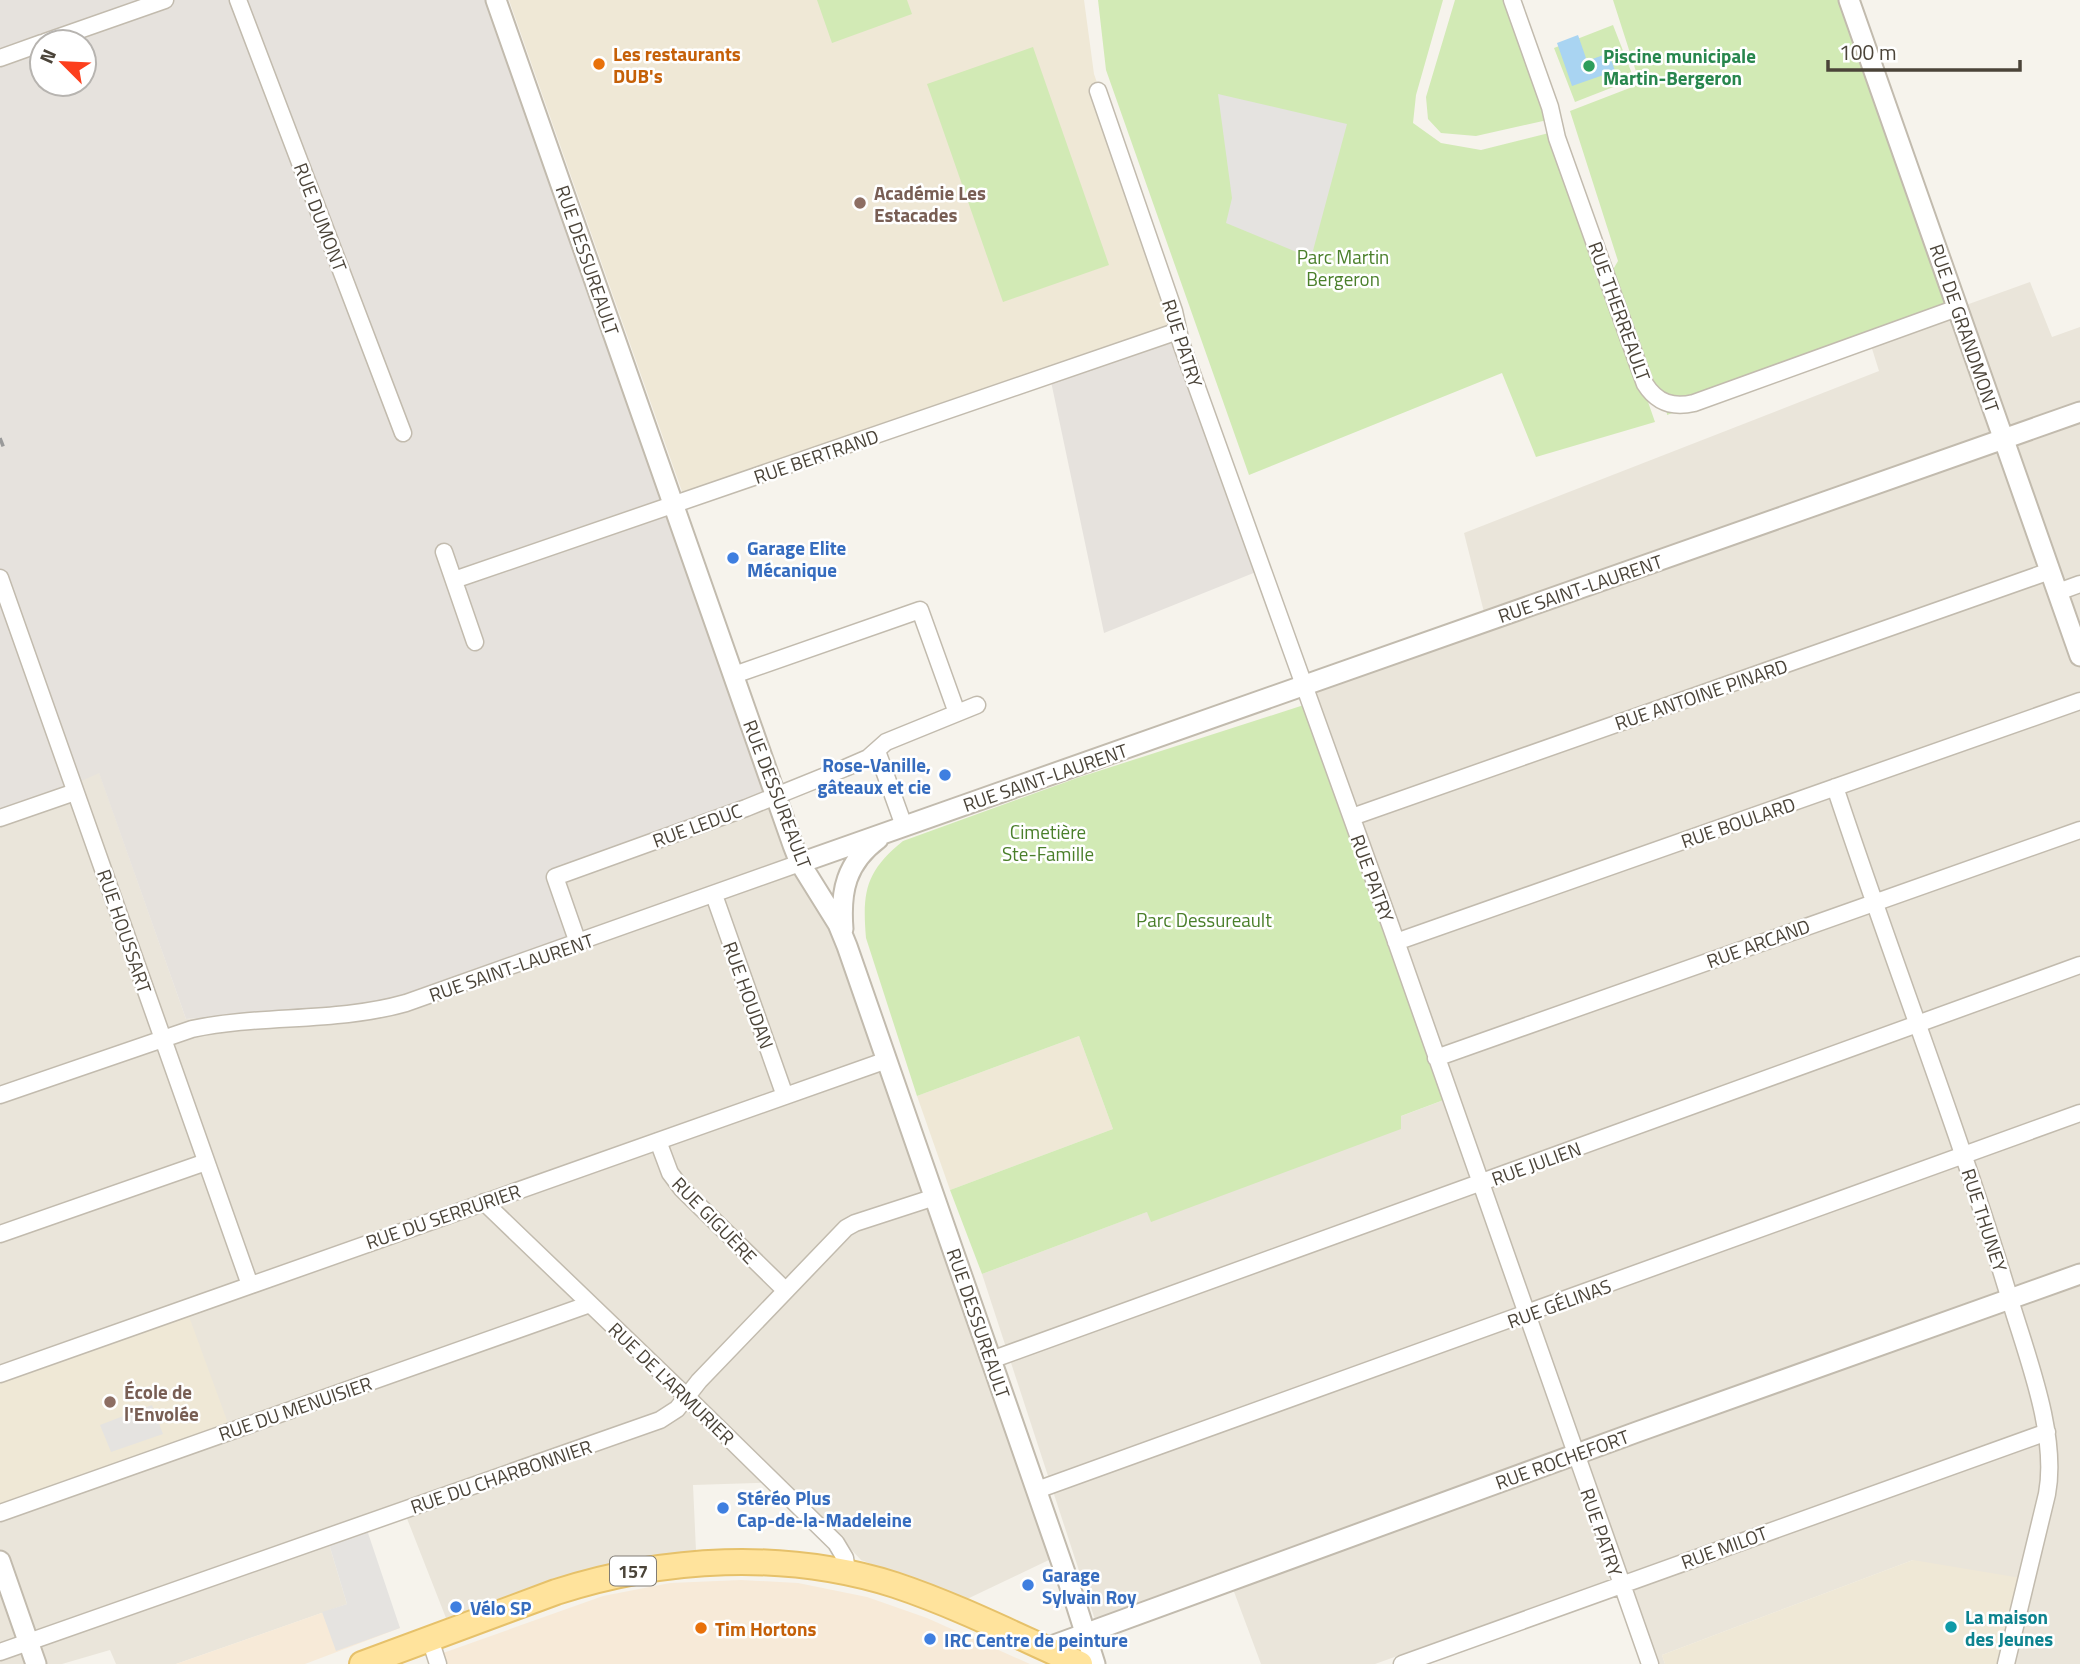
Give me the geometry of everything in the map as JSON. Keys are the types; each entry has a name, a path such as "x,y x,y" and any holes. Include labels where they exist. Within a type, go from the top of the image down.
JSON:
{"main road":[{"name":"157","path":"362,1664 564,1590 656,1567 753,1562 847,1572 926,1596 1080,1664"}],"street":[{"path":"86,28 165,0"},
{"name":"RUE DUMONT","path":"238,0 403,433"},
{"name":"RUE DESSUREAULT","path":"496,0 800,863 844,937 1095,1664"},
{"name":"RUE THERREAULT","path":"1512,0 1550,107 1557,138 1645,384 1659,400 1679,406 1694,403 1957,308"},
{"name":"RUE DE GRANDMONT","path":"1849,0 2080,656"},
{"path":"0,58 28,48"},
{"name":"RUE PATRY","path":"1098,91 1174,311 1178,331 1650,1664"},
{"name":"RUE BERTRAND","path":"454,580 1178,331"},
{"name":"RUE SAINT-LAURENT","path":"0,1096 163,1038 211,1025 387,1009 2080,412"},
{"path":"444,552 475,642"},
{"name":"RUE ANTOINE PINARD","path":"1352,817 2050,571"},
{"name":"RUE HOUSSART","path":"0,578 250,1285"},
{"path":"2058,592 2080,584"},
{"path":"734,675 920,610 957,713"},
{"name":"RUE BOULARD","path":"1396,942 2080,701"},
{"name":"RUE LEDUC","path":"578,943 555,877 746,808 868,758 886,742 976,705"},
{"path":"844,937 842,898 847,878 863,852 897,829 877,751"},
{"name":"RUE THUNEY","path":"1835,787 1965,1155 2010,1299 2047,1432 2051,1459 2047,1494 2006,1664"},
{"path":"0,818 75,792"},
{"name":"RUE ARCAND","path":"1436,1058 2080,830"},
{"name":"RUE HOUDAN","path":"714,895 785,1096"},
{"name":"RUE JULIEN","path":"991,1360 2080,965"},
{"name":"RUE DU SERRURIER","path":"0,1374 887,1060"},
{"name":"RUE GÉLINAS","path":"1037,1490 2080,1114"},
{"name":"RUE GIGUÈRE","path":"658,1141 673,1178 682,1189 785,1290"},
{"path":"0,1234 206,1162"},
{"name":"RUE DU CHARBONNIER","path":"0,1652 660,1420 677,1409 699,1381 850,1225 935,1197"},
{"name":"RUE DE L'ARMURIER","path":"484,1202 836,1544 845,1558 847,1572"},
{"name":"RUE ROCHEFORT","path":"1046,1648 2080,1274"},
{"name":"RUE DU MENUISIER","path":"0,1513 590,1304"},
{"name":"RUE MILOT","path":"1402,1664 2047,1432"},
{"path":"0,1561 36,1664"},
{"path":"430,1639 438,1664"}],"shaded area":[{"path":"0,0 502,0 780,791 550,875 571,937 395,1002 186,1019 99,773 68,787 0,810"},
{"name":"Académie Les Estacades","path":"509,0 1084,0 1094,74 1185,333 685,500"},
{"path":"1218,94 1347,124 1311,258 1226,223 1232,198"},
{"path":"1825,198 1955,309 2030,282 2052,337 2080,327 2080,1664 2013,1664 1913,1560 1662,1655 1665,1664 1650,1664 1304,686 1488,628 1464,533 1879,371"},
{"path":"1178,327 1266,568 1104,633 1049,372"},
{"path":"99,772 186,1019 395,1002 549,875 768,790 840,950 1053,1558 965,1600 861,1560 787,1482 693,1485 696,1551 596,1568 446,1618 406,1516 329,1544 347,1604 176,1664 116,1664 110,1650 62,1664 0,1664 0,808"},
{"path":"1079,1036 1113,1129 950,1190 917,1096"},
{"path":"1444,1100 1610,1580 1375,1664 1261,1664 1233,1589 1100,1635 982,1274"},
{"name":"École de l'Envolée","path":"187,1311 229,1426 0,1509 0,1378"},
{"path":"152,1405 163,1434 111,1452 100,1425"},
{"path":"367,1530 400,1628 336,1651 322,1612 347,1604 329,1544"},
{"path":"1913,1560 2033,1580 2013,1664 1665,1664 1662,1655"},
{"path":"379,1574 400,1628 305,1664 176,1664 347,1604"},
{"path":"741,1580 798,1583 867,1597 927,1618 1030,1664 447,1664 443,1653 603,1596 670,1583"}],"green space":[{"path":"817,0 907,0 912,14 832,43"},
{"name":"Parc Martin Bergeron","path":"1098,0 1443,0 1416,95 1413,123 1441,143 1481,150 1561,130 1608,278 1618,261 1570,111 1640,84 1613,0 1849,0 1953,302 1869,340 1667,415 1666,399 1639,376 1655,422 1536,457 1502,373 1249,475 1106,70"},
{"path":"1455,0 1516,0 1561,117 1476,136 1441,133 1428,119 1426,97"},
{"path":"1613,25 1634,79 1575,102 1554,48"},
{"path":"1033,47 1109,265 1003,302 927,84"},
{"name":"Parc Dessureault","path":"1310,703 1449,1098 1401,1116 1401,1129 1151,1222 1147,1212 982,1274 950,1190 1113,1129 1079,1036 917,1096 866,938 866,895 874,872 903,841 1077,778"}],"water":[{"name":"Piscine municipale Martin-Bergeron","path":"1578,35 1587,61 1609,53 1615,71 1572,86 1557,43"}],"railway":[{"path":"0,438 6,454"}],"place":[{"name":"Les restaurants DUB's","path":"599,64"},
{"name":"Piscine municipale Martin-Bergeron","path":"1589,66"},
{"name":"Académie Les Estacades","path":"860,203"},
{"name":"Garage Elite Mécanique","path":"733,558"},
{"name":"Rose-Vanille, gâteaux et cie","path":"945,775"},
{"name":"École de l'Envolée","path":"110,1402"},
{"name":"Stéréo Plus Cap-de-la-Madeleine","path":"723,1508"},
{"name":"Garage Sylvain Roy","path":"1028,1585"},
{"name":"Vélo SP","path":"456,1607"},
{"name":"La maison des Jeunes","path":"1951,1627"},
{"name":"Tim Hortons","path":"701,1628"},
{"name":"IRC Centre de peinture","path":"930,1639"}],"park label":[{"name":"Cimetière Ste-Famille","path":"1048,842"}]}
